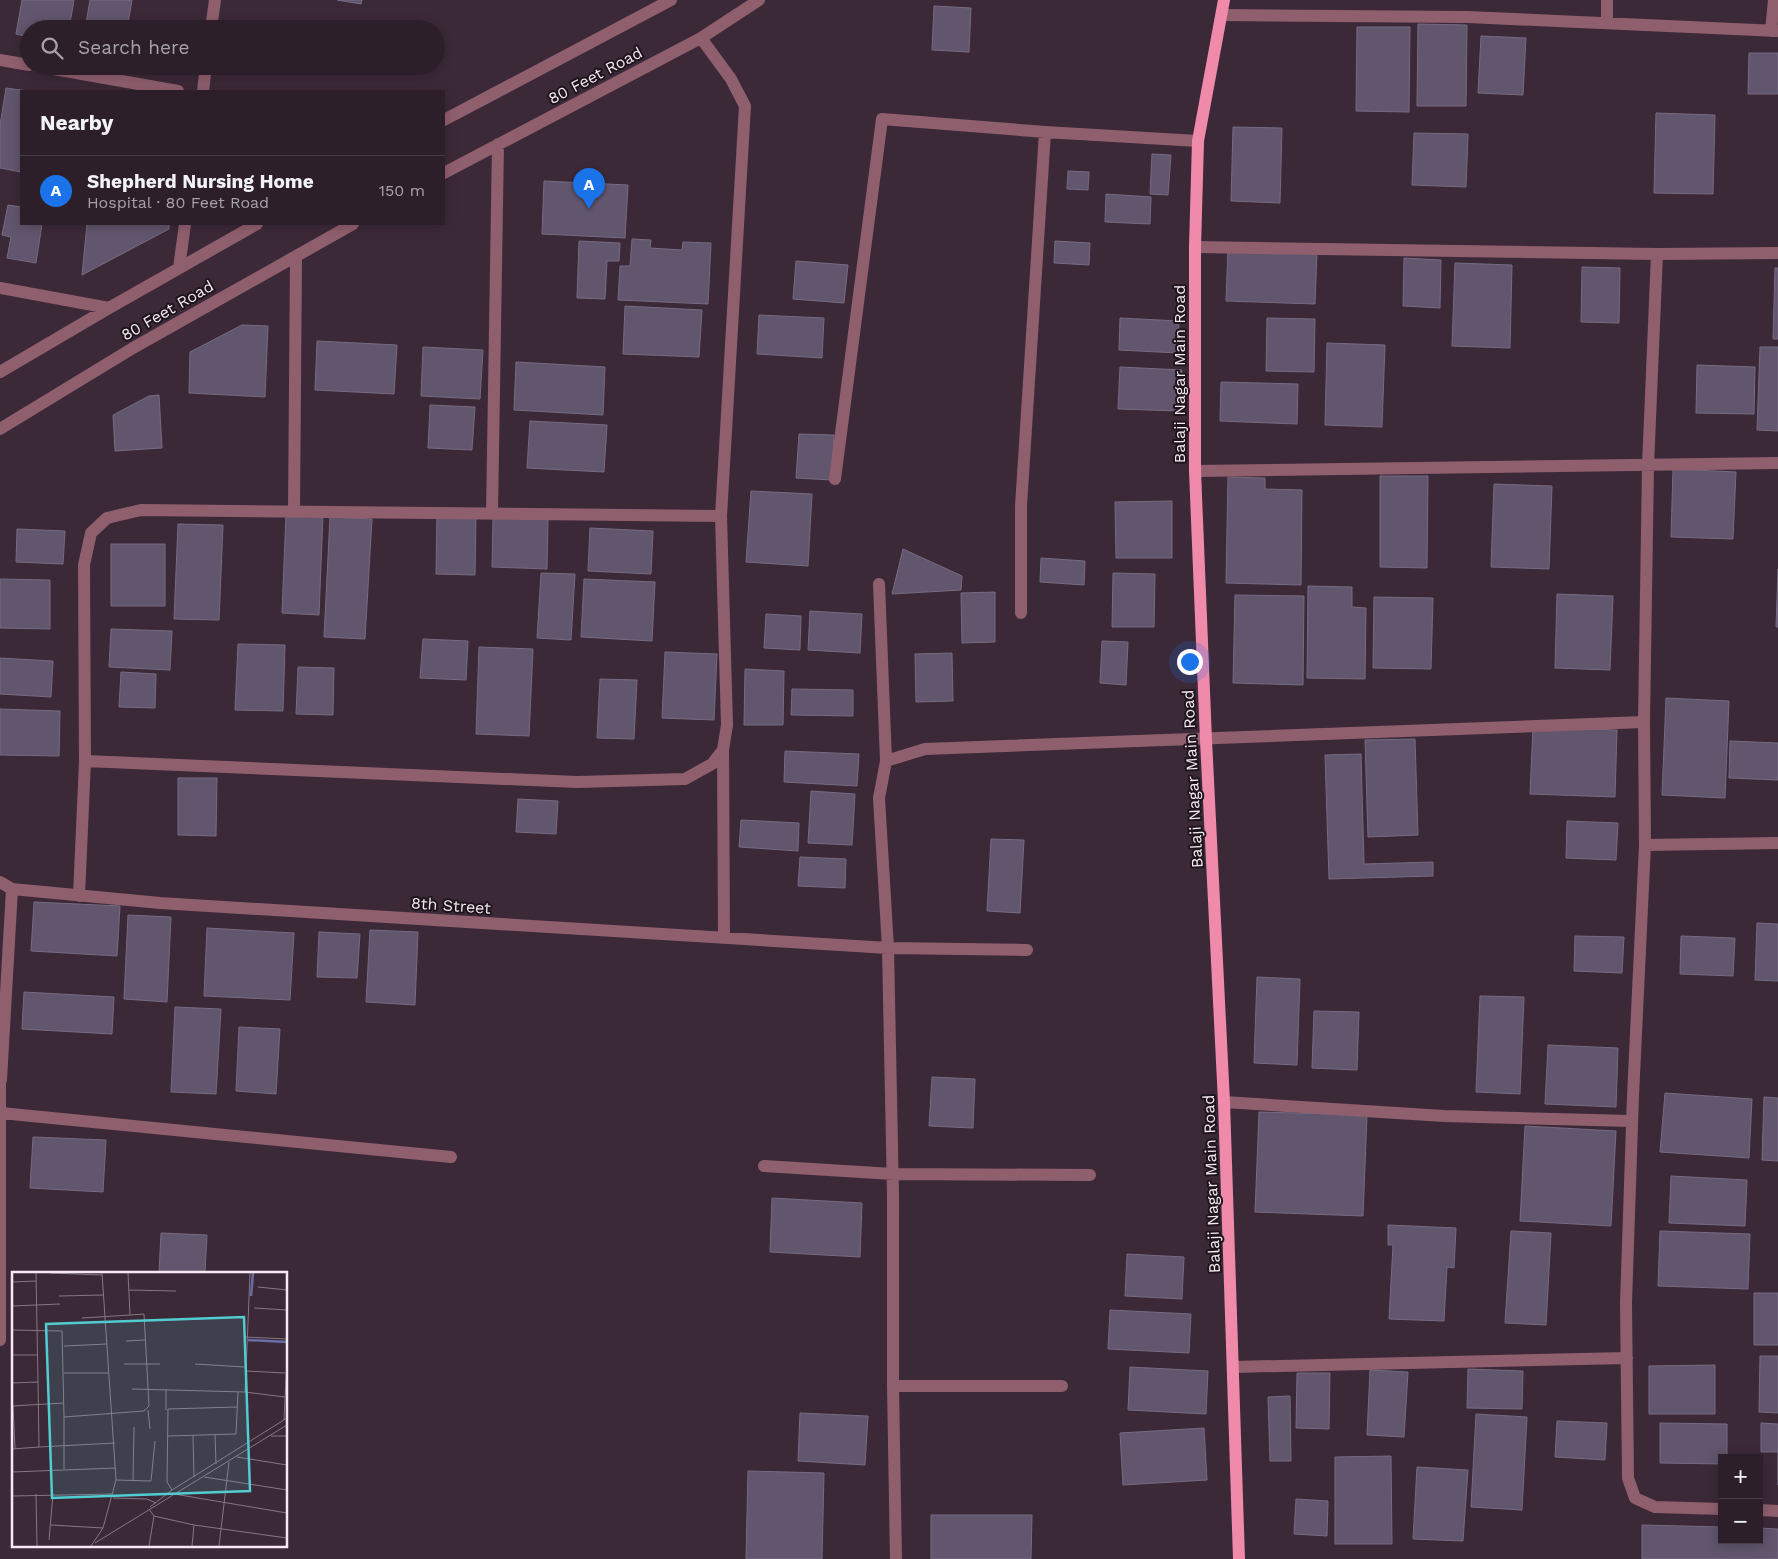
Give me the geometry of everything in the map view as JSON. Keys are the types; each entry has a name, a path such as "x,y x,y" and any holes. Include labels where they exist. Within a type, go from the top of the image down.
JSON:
{"main road":[{"name":"Balaji Nagar Main Road","path":"1224,0 1198,141 1195,247 1195,471 1224,1102 1239,1559"}],"street":[{"path":"212,20 215,0"},
{"name":"80 Feet Road","path":"445,119 671,0"},
{"name":"80 Feet Road","path":"445,172 701,38 759,0"},
{"path":"1607,0 1607,23"},
{"path":"1222,15 1468,17 1775,31 1774,0"},
{"path":"701,38 731,79 745,106 721,516 727,725 723,750 724,938"},
{"path":"0,60 20,63"},
{"path":"88,75 172,90"},
{"path":"203,90 205,75"},
{"path":"834,478 882,119 1046,132 1198,141"},
{"path":"1021,613 1021,506 1046,132"},
{"path":"492,513 498,144"},
{"path":"179,268 185,225"},
{"name":"80 Feet Road","path":"0,372 255,225"},
{"name":"80 Feet Road","path":"0,430 133,348 351,225"},
{"path":"1195,247 1657,254 1778,252"},
{"path":"1657,254 1648,466 1644,722 1645,845 1632,1121 1626,1303 1628,1478 1635,1498 1656,1506 1718,1509"},
{"path":"294,511 296,256"},
{"path":"0,288 109,308"},
{"path":"1195,471 1778,463"},
{"path":"80,896 85,761 84,566 91,533 107,518 141,510 721,516"},
{"path":"879,584 886,761 879,798 888,948 893,1174 893,1386 896,1559"},
{"path":"886,761 925,749 1206,740 1644,722"},
{"path":"85,761 577,782 685,779 712,764 723,750"},
{"path":"1645,845 1778,843"},
{"path":"0,882 12,889 1,1080 0,1340"},
{"name":"8th Street","path":"12,889 160,903 888,948 1027,950"},
{"path":"1224,1102 1444,1116 1632,1121"},
{"path":"1,1113 451,1157"},
{"path":"764,1166 893,1174 1090,1175"},
{"path":"1233,1367 1627,1358"},
{"path":"893,1386 1062,1386"},
{"path":"1763,1510 1778,1510"}],"building":[{"path":"22,0 74,0 71,20 20,20 20,35 16,34"},
{"path":"90,0 132,0 129,20 87,20"},
{"path":"337,0 362,0 361,4"},
{"path":"934,6 971,8 969,52 932,50"},
{"path":"1418,24 1467,25 1466,106 1417,106"},
{"path":"1357,27 1410,27 1409,112 1356,111"},
{"path":"1481,36 1526,38 1523,95 1478,93"},
{"path":"1749,53 1778,53 1778,94 1748,94"},
{"path":"6,88 21,90 20,172 0,168 0,125"},
{"path":"1656,113 1715,115 1713,194 1654,193"},
{"path":"1233,127 1282,128 1280,203 1231,201"},
{"path":"1414,133 1468,134 1466,187 1412,185"},
{"path":"1152,154 1171,155 1168,195 1150,194"},
{"path":"1068,171 1089,172 1088,190 1067,189"},
{"path":"544,181 628,185 625,238 542,234"},
{"path":"1106,194 1151,197 1150,224 1105,222"},
{"path":"8,205 20,207 20,225 42,225 36,263 7,258 11,237 2,235"},
{"path":"87,225 169,225 169,229 82,275"},
{"path":"632,239 651,240 650,248 682,250 683,242 711,243 708,304 618,300 620,266 630,266"},
{"path":"579,241 620,243 619,261 607,261 605,299 577,298"},
{"path":"1055,241 1090,243 1089,265 1054,263"},
{"path":"1228,248 1317,251 1315,304 1226,301"},
{"path":"1404,258 1441,260 1440,308 1403,306"},
{"path":"796,261 848,265 844,303 793,299"},
{"path":"1455,263 1512,265 1510,348 1452,346"},
{"path":"1582,267 1620,268 1619,323 1581,322"},
{"path":"1775,268 1778,268 1778,339 1773,339"},
{"path":"625,306 702,310 699,357 623,354"},
{"path":"759,315 824,318 822,358 757,354"},
{"path":"1120,318 1179,321 1178,353 1119,350"},
{"path":"1267,318 1315,319 1314,372 1266,371"},
{"path":"242,325 268,326 265,397 189,393 190,352"},
{"path":"317,341 397,345 394,394 315,390"},
{"path":"1327,343 1385,345 1382,427 1325,425"},
{"path":"423,347 483,350 480,399 421,396"},
{"path":"1760,347 1778,347 1778,431 1757,430"},
{"path":"516,362 605,367 603,415 514,410"},
{"path":"1697,365 1755,367 1754,414 1696,413"},
{"path":"1120,367 1182,370 1180,411 1118,409"},
{"path":"1221,382 1298,384 1297,424 1220,421"},
{"path":"159,395 162,448 115,451 113,415 149,396"},
{"path":"430,405 475,407 472,450 428,448"},
{"path":"530,421 607,425 604,472 527,468"},
{"path":"799,434 834,435 832,480 796,478"},
{"path":"1673,469 1736,472 1733,539 1671,537"},
{"path":"1380,476 1428,476 1427,568 1380,567"},
{"path":"1228,477 1265,478 1265,489 1302,490 1301,585 1226,583"},
{"path":"1494,484 1552,486 1549,569 1491,567"},
{"path":"751,491 812,494 808,566 746,562"},
{"path":"1172,501 1172,558 1116,558 1115,502"},
{"path":"437,513 476,514 475,575 436,574"},
{"path":"286,514 323,515 319,615 282,613"},
{"path":"330,517 372,519 365,639 324,637"},
{"path":"493,518 548,519 547,569 492,567"},
{"path":"178,524 223,525 219,620 174,619"},
{"path":"590,528 653,531 651,574 588,571"},
{"path":"17,529 65,531 63,564 16,562"},
{"path":"111,544 165,544 165,606 111,606"},
{"path":"903,549 962,576 961,590 892,594"},
{"path":"1041,558 1085,561 1084,585 1040,582"},
{"path":"1778,569 1778,627 1776,627"},
{"path":"541,573 575,574 571,640 537,638"},
{"path":"1113,573 1155,574 1154,627 1112,627"},
{"path":"0,579 50,580 50,629 0,628"},
{"path":"584,579 655,582 652,641 581,637"},
{"path":"1308,586 1352,587 1352,607 1366,608 1365,679 1307,678"},
{"path":"995,592 995,642 962,643 961,593"},
{"path":"1557,594 1613,596 1610,670 1555,668"},
{"path":"1235,595 1304,596 1303,685 1233,683"},
{"path":"1374,597 1433,598 1431,669 1373,668"},
{"path":"810,611 862,614 860,653 808,650"},
{"path":"766,614 801,616 800,650 764,648"},
{"path":"111,629 172,631 170,670 109,667"},
{"path":"423,639 468,641 466,680 420,678"},
{"path":"1102,641 1128,642 1126,685 1100,683"},
{"path":"238,644 285,645 283,711 235,710"},
{"path":"479,647 533,649 529,736 476,734"},
{"path":"665,652 717,654 714,720 662,718"},
{"path":"952,653 953,701 916,702 915,654"},
{"path":"0,658 53,661 51,697 0,694"},
{"path":"298,667 334,668 333,715 296,714"},
{"path":"745,669 784,671 783,725 744,725"},
{"path":"121,672 156,674 155,708 119,707"},
{"path":"600,679 637,680 634,739 597,738"},
{"path":"792,689 853,690 853,716 791,715"},
{"path":"1666,698 1729,701 1725,798 1662,795"},
{"path":"0,709 60,711 59,756 0,755"},
{"path":"1533,727 1617,730 1615,797 1530,794"},
{"path":"1415,739 1418,835 1368,837 1365,740"},
{"path":"1730,741 1778,743 1778,780 1729,778"},
{"path":"785,751 859,754 857,786 784,782"},
{"path":"1361,754 1364,864 1433,862 1433,876 1329,879 1325,755"},
{"path":"178,778 217,778 216,836 178,835"},
{"path":"811,791 855,794 852,845 808,843"},
{"path":"518,799 558,801 556,834 516,832"},
{"path":"741,820 799,823 798,851 739,847"},
{"path":"1567,821 1618,823 1616,860 1566,858"},
{"path":"991,839 1024,840 1020,913 987,911"},
{"path":"800,857 846,859 845,888 798,886"},
{"path":"34,902 120,906 117,956 31,951"},
{"path":"128,915 171,917 167,1002 124,999"},
{"path":"1757,923 1778,924 1778,981 1755,980"},
{"path":"207,928 294,933 290,1000 204,996"},
{"path":"370,930 418,932 415,1005 366,1002"},
{"path":"319,932 360,934 357,978 317,977"},
{"path":"1575,936 1624,937 1622,973 1574,971"},
{"path":"1681,936 1735,938 1733,976 1680,974"},
{"path":"1257,977 1300,979 1297,1065 1254,1063"},
{"path":"24,992 114,997 112,1034 22,1029"},
{"path":"1480,996 1524,997 1520,1094 1476,1092"},
{"path":"175,1007 221,1009 216,1094 171,1092"},
{"path":"1314,1011 1359,1012 1357,1070 1312,1068"},
{"path":"239,1027 280,1029 276,1094 236,1091"},
{"path":"1548,1045 1618,1048 1616,1107 1545,1104"},
{"path":"932,1077 975,1079 973,1128 929,1126"},
{"path":"1665,1093 1752,1099 1749,1158 1660,1152"},
{"path":"1764,1097 1778,1098 1778,1161 1762,1160"},
{"path":"1259,1112 1367,1115 1363,1216 1255,1212"},
{"path":"1525,1126 1616,1131 1611,1226 1520,1221"},
{"path":"33,1137 106,1140 103,1192 30,1188"},
{"path":"1671,1176 1747,1180 1745,1226 1669,1223"},
{"path":"772,1198 862,1203 860,1257 770,1252"},
{"path":"1388,1225 1456,1228 1454,1268 1447,1267 1444,1321 1389,1319 1393,1245 1388,1245"},
{"path":"1511,1231 1551,1233 1546,1325 1505,1323"},
{"path":"1660,1231 1750,1234 1748,1289 1658,1286"},
{"path":"161,1233 207,1235 205,1272 159,1272"},
{"path":"1127,1254 1184,1257 1182,1299 1125,1296"},
{"path":"1754,1293 1778,1293 1778,1345 1754,1345"},
{"path":"1110,1310 1191,1314 1189,1353 1108,1349"},
{"path":"1760,1356 1778,1356 1778,1413 1759,1412"},
{"path":"1715,1365 1715,1414 1649,1414 1649,1366"},
{"path":"1130,1367 1208,1371 1206,1414 1128,1410"},
{"path":"1468,1369 1523,1371 1522,1409 1467,1408"},
{"path":"1370,1370 1408,1372 1404,1437 1367,1435"},
{"path":"1297,1373 1330,1373 1329,1429 1296,1428"},
{"path":"1290,1396 1291,1461 1270,1461 1268,1397"},
{"path":"800,1413 868,1416 865,1465 798,1461"},
{"path":"1476,1414 1527,1417 1522,1510 1471,1507"},
{"path":"1557,1421 1607,1423 1605,1460 1555,1457"},
{"path":"1660,1423 1727,1424 1727,1454 1718,1454 1718,1464 1660,1463"},
{"path":"1761,1423 1778,1424 1778,1452 1761,1452"},
{"path":"1204,1428 1207,1480 1123,1485 1120,1433"},
{"path":"1391,1456 1392,1544 1335,1544 1335,1457"},
{"path":"1417,1467 1468,1470 1463,1541 1413,1539"},
{"path":"748,1471 824,1473 822,1559 746,1559"},
{"path":"1296,1499 1328,1501 1327,1536 1294,1534"},
{"path":"931,1515 1032,1515 1031,1559 931,1559"},
{"path":"1642,1525 1718,1527 1718,1544 1763,1544 1763,1528 1778,1529 1778,1559 1642,1559"}],"place":[{"name":"Shepherd Nursing Home","path":"589,209"}]}
